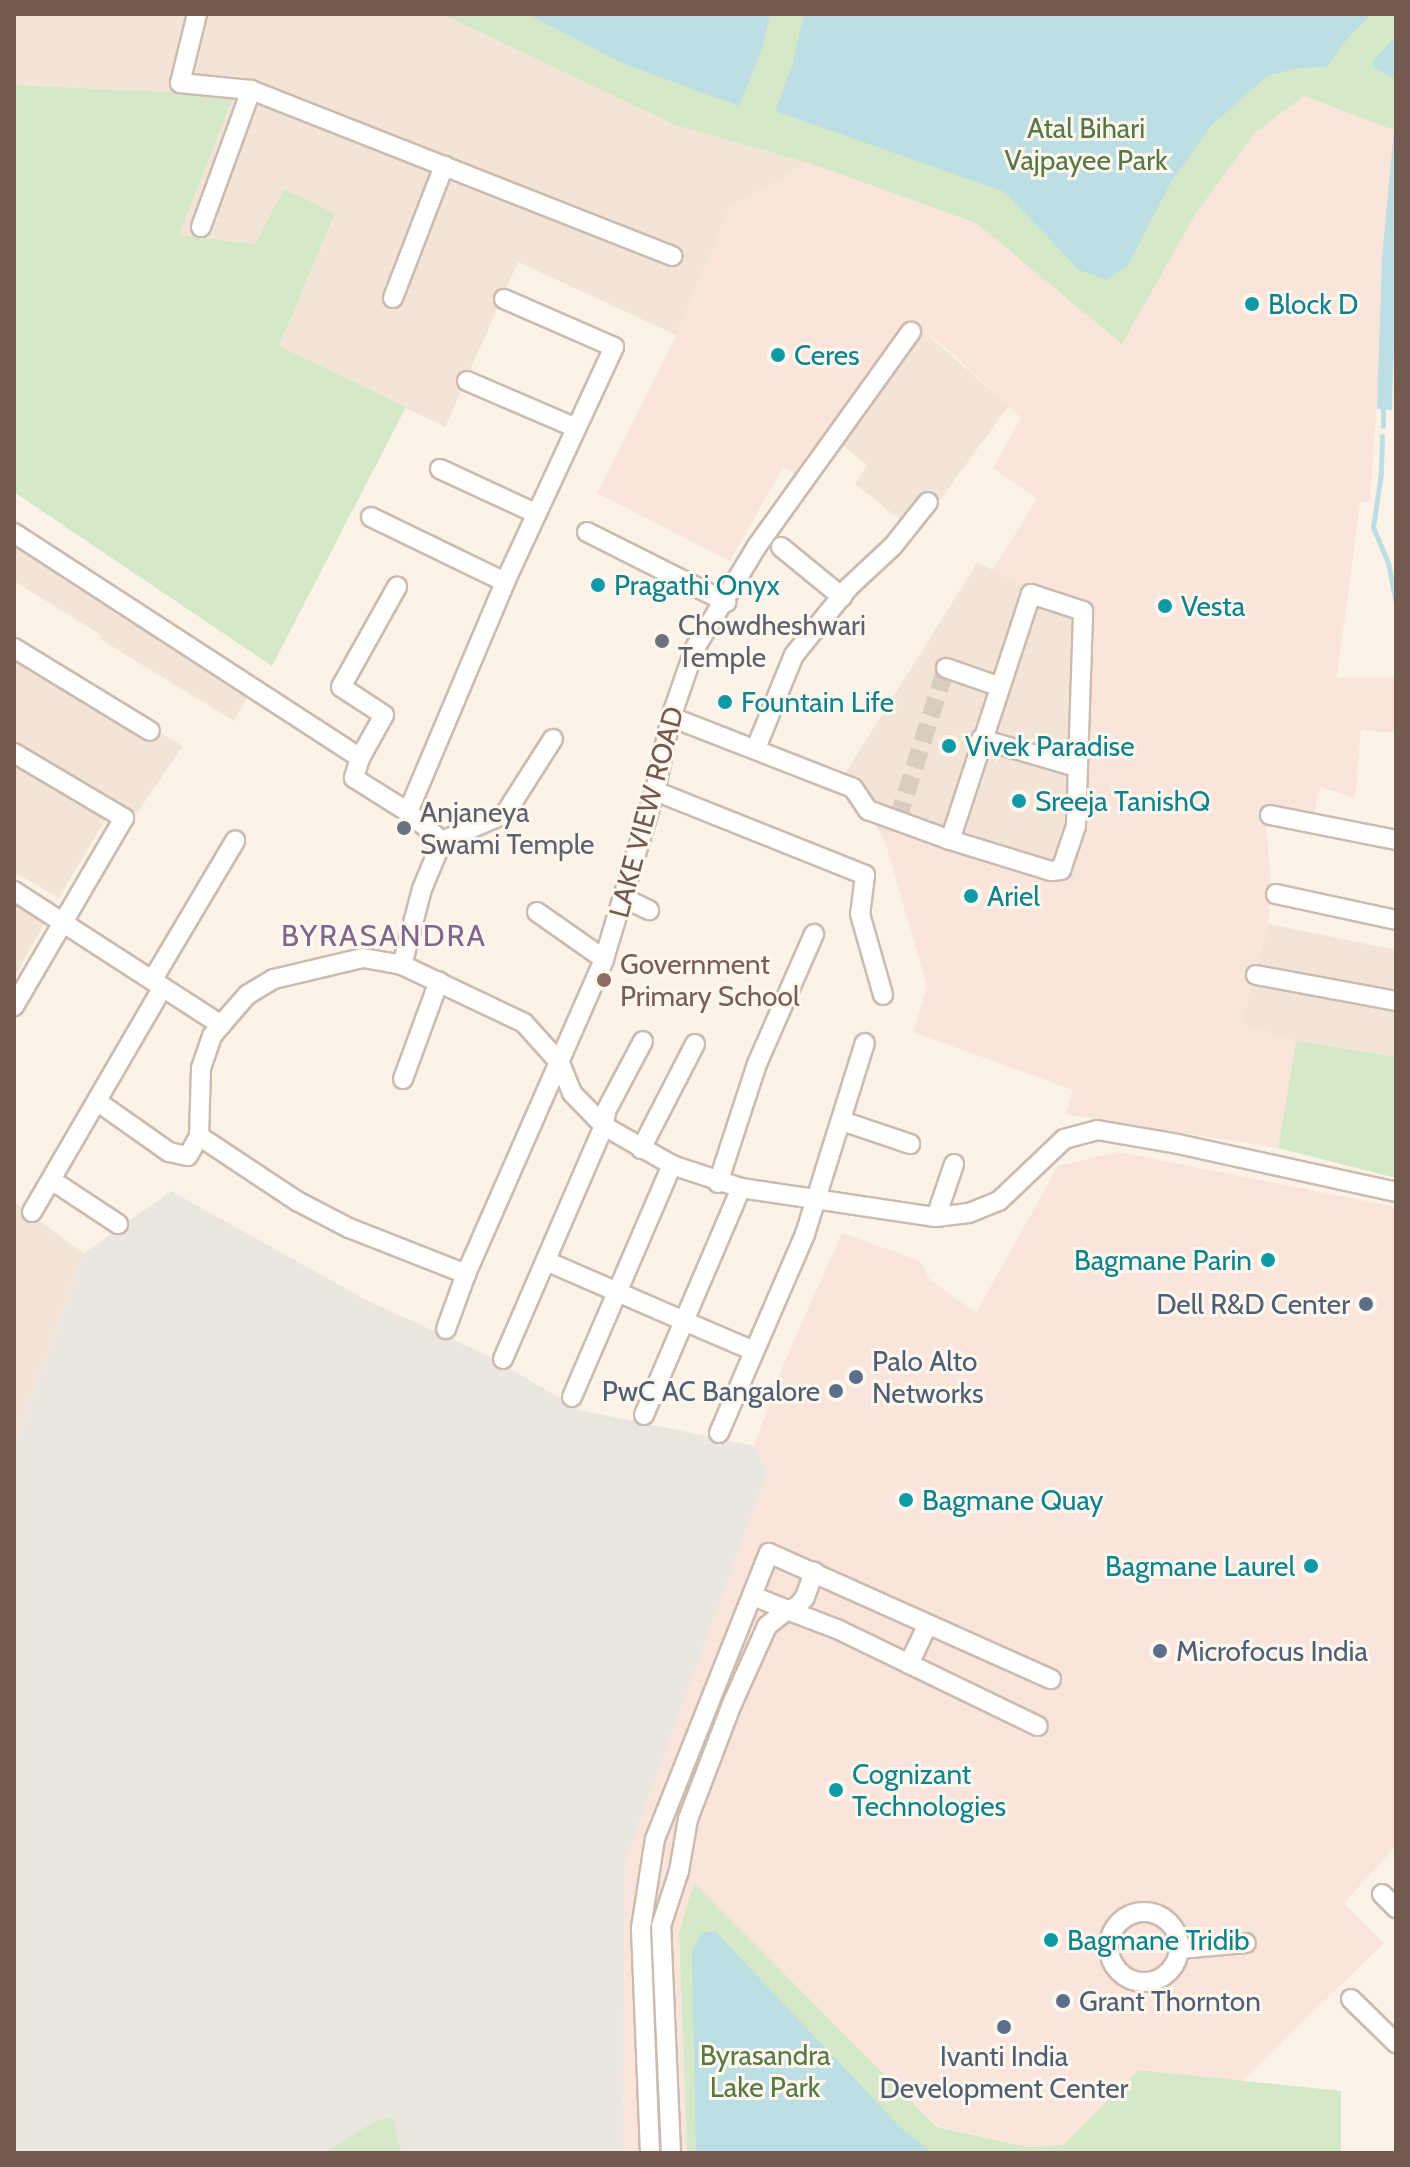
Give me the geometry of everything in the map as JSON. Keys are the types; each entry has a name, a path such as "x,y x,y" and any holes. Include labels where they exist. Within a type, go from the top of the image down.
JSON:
{"street":[{"path":"197,14 180,83 251,90 673,256"},
{"path":"201,227 251,90"},
{"path":"393,298 444,166"},
{"path":"408,812 535,513 614,347 504,299"},
{"name":"LAKE VIEW ROAD","path":"446,1329 466,1274 604,959 655,791 671,717 695,648 726,602 757,546 911,332"},
{"path":"467,381 576,428"},
{"path":"440,469 535,513"},
{"path":"756,748 794,655 842,597 893,546 928,502"},
{"path":"371,517 505,582"},
{"path":"587,532 726,602"},
{"path":"14,533 360,758"},
{"path":"781,547 842,597"},
{"path":"397,587 341,687 384,715 360,758 354,778 408,812 442,841"},
{"path":"671,717 853,788 868,810 930,825 1051,871 1061,870 1076,826 1083,611 1031,594 981,739 930,825"},
{"path":"14,648 150,731"},
{"path":"946,668 998,686"},
{"path":"402,965 422,889 442,841 505,814 553,739"},
{"path":"981,739 1076,767"},
{"path":"14,753 124,818 14,1006"},
{"path":"655,791 865,875 860,914 883,995"},
{"path":"1270,815 1396,840"},
{"path":"32,1212 98,1102 235,841"},
{"path":"14,891 221,1025"},
{"path":"1276,894 1396,920"},
{"path":"624,898 649,910"},
{"path":"537,912 604,959"},
{"path":"718,1183 757,1064 814,934"},
{"path":"98,1102 169,1152 188,1156 199,1136 201,1068 212,1036 247,995 274,979 363,958 402,965 524,1023 560,1063 572,1093 604,1126 672,1165 718,1183 817,1201 936,1217 969,1213 999,1201 1064,1139 1097,1130 1178,1144 1396,1192"},
{"path":"1256,975 1396,1001"},
{"path":"403,1079 439,981"},
{"path":"503,1359 604,1126 606,1111 643,1041"},
{"path":"719,1433 817,1201 865,1043"},
{"path":"641,1149 695,1044"},
{"path":"842,1121 910,1144"},
{"path":"199,1136 297,1201 349,1228 466,1274"},
{"path":"936,1217 954,1164"},
{"path":"572,1397 672,1165"},
{"path":"53,1181 118,1224"},
{"path":"644,1415 741,1188"},
{"path":"546,1261 754,1351"},
{"path":"650,2153 641,1928 655,1839 769,1553 1051,1679"},
{"path":"671,2153 661,1926 679,1871 688,1819 732,1704 767,1626 787,1610 797,1607 805,1597 814,1572"},
{"path":"753,1596 909,1664 1038,1726"},
{"path":"909,1664 928,1624"},
{"path":"1382,1894 1396,1908"},
{"path":"1179,1949 1246,1943"},
{"path":"1351,1999 1396,2043"}],"shaded area":[{"path":"14,14 442,14 675,125 809,163 731,207 676,335 518,262 445,427 279,346 335,215 255,244 179,235 234,95 14,85"},
{"path":"1304,96 1396,131 1396,361 1380,359 1370,502 1360,502 1337,678 1396,677 1396,733 1361,730 1355,798 1320,787 1313,819 1265,809 1271,882 1268,924 1241,1023 1296,1041 1278,1148 1066,1114 1073,1090 913,1032 927,986 885,842 893,826 1075,884 1084,610 992,571 1037,499 993,468 1021,418 951,352 914,323 800,478 783,467 730,561 597,493 676,335 731,207 809,163 976,223 1122,344 1195,215 1254,134"},
{"path":"914,323 1009,406 916,532 855,484 867,465 831,436"},
{"path":"14,539 253,687 234,721 100,639 101,635 14,581"},
{"path":"977,563 1084,609 1075,884 893,826 885,842 846,772"},
{"path":"14,650 183,746 137,813 14,741"},
{"path":"14,766 105,820 59,898 14,872"},
{"path":"14,899 47,919 14,978"},
{"path":"1268,924 1396,950 1396,1057 1296,1041 1241,1024"},
{"path":"1118,1152 1396,1207 1396,1846 1344,1903 1384,1943 1242,2081 1139,2070 1063,2145 1027,2147 937,2126 694,1884 679,1933 687,2153 623,2153 625,1863 768,1471 754,1446 784,1363 842,1233 920,1261 930,1280 976,1313 1058,1166"},
{"path":"171,1191 368,1301 485,1354 580,1410 754,1446 768,1471 625,1863 623,2153 14,2153 14,1446 84,1253"},
{"path":"14,1202 84,1253 14,1446"}],"green space":[{"name":"Atal Bihari Vajpayee Park","path":"442,14 1396,14 1396,131 1304,96 1254,134 1195,215 1122,344 976,223 809,163 675,125"},
{"path":"14,85 234,95 179,235 255,244 284,189 335,214 279,346 406,407 272,666 14,492"},
{"path":"1296,1041 1396,1057 1396,1178 1278,1148"},
{"name":"Byrasandra Lake Park","path":"694,1883 937,2127 1027,2147 1063,2145 1139,2070 1341,2091 1341,2153 687,2153 679,1933"},
{"path":"393,2117 401,2153 325,2153 375,2121"}],"water":[{"path":"528,14 770,14 762,48 739,106 624,64"},
{"path":"804,14 1372,14 1347,39 1327,67 1298,68 1267,76 1211,126 1171,182 1128,265 1107,280 1079,270 1005,192 775,111 793,63"},
{"path":"1396,36 1396,80 1374,68 1373,61"},
{"path":"1394,130 1396,256 1392,410 1377,409 1382,258"},
{"path":"715,1931 901,2128 933,2153 696,2153 692,1952 701,1933"}],"waterway":[{"path":"1383,404 1383,426"},
{"path":"1382,436 1381,473 1373,527 1388,563 1396,603"}],"tunnel":[{"path":"898,819 946,668"}],"place":[{"name":"Block D","path":"1252,304"},
{"name":"Ceres","path":"778,355"},
{"name":"Pragathi Onyx","path":"598,585"},
{"name":"Vesta","path":"1165,606"},
{"name":"Chowdheshwari Temple","path":"662,641"},
{"name":"Fountain Life","path":"725,702"},
{"name":"Vivek Paradise","path":"949,746"},
{"name":"Sreeja TanishQ","path":"1019,801"},
{"name":"Anjaneya Swami Temple","path":"404,828"},
{"name":"Ariel","path":"971,896"},
{"name":"Government Primary School","path":"604,980"},
{"name":"Bagmane Parin","path":"1268,1260"},
{"name":"Dell R&D Center","path":"1366,1304"},
{"name":"Palo Alto Networks","path":"856,1377"},
{"name":"PwC AC Bangalore","path":"836,1391"},
{"name":"Bagmane Quay","path":"906,1500"},
{"name":"Bagmane Laurel","path":"1311,1566"},
{"name":"Microfocus India","path":"1160,1651"},
{"name":"Cognizant Technologies","path":"836,1790"},
{"name":"Bagmane Tridib","path":"1051,1940"},
{"name":"Grant Thornton","path":"1063,2001"},
{"name":"Ivanti India Development Center","path":"1004,2027"}],"district":[{"name":"BYRASANDRA","path":"384,936"}]}
